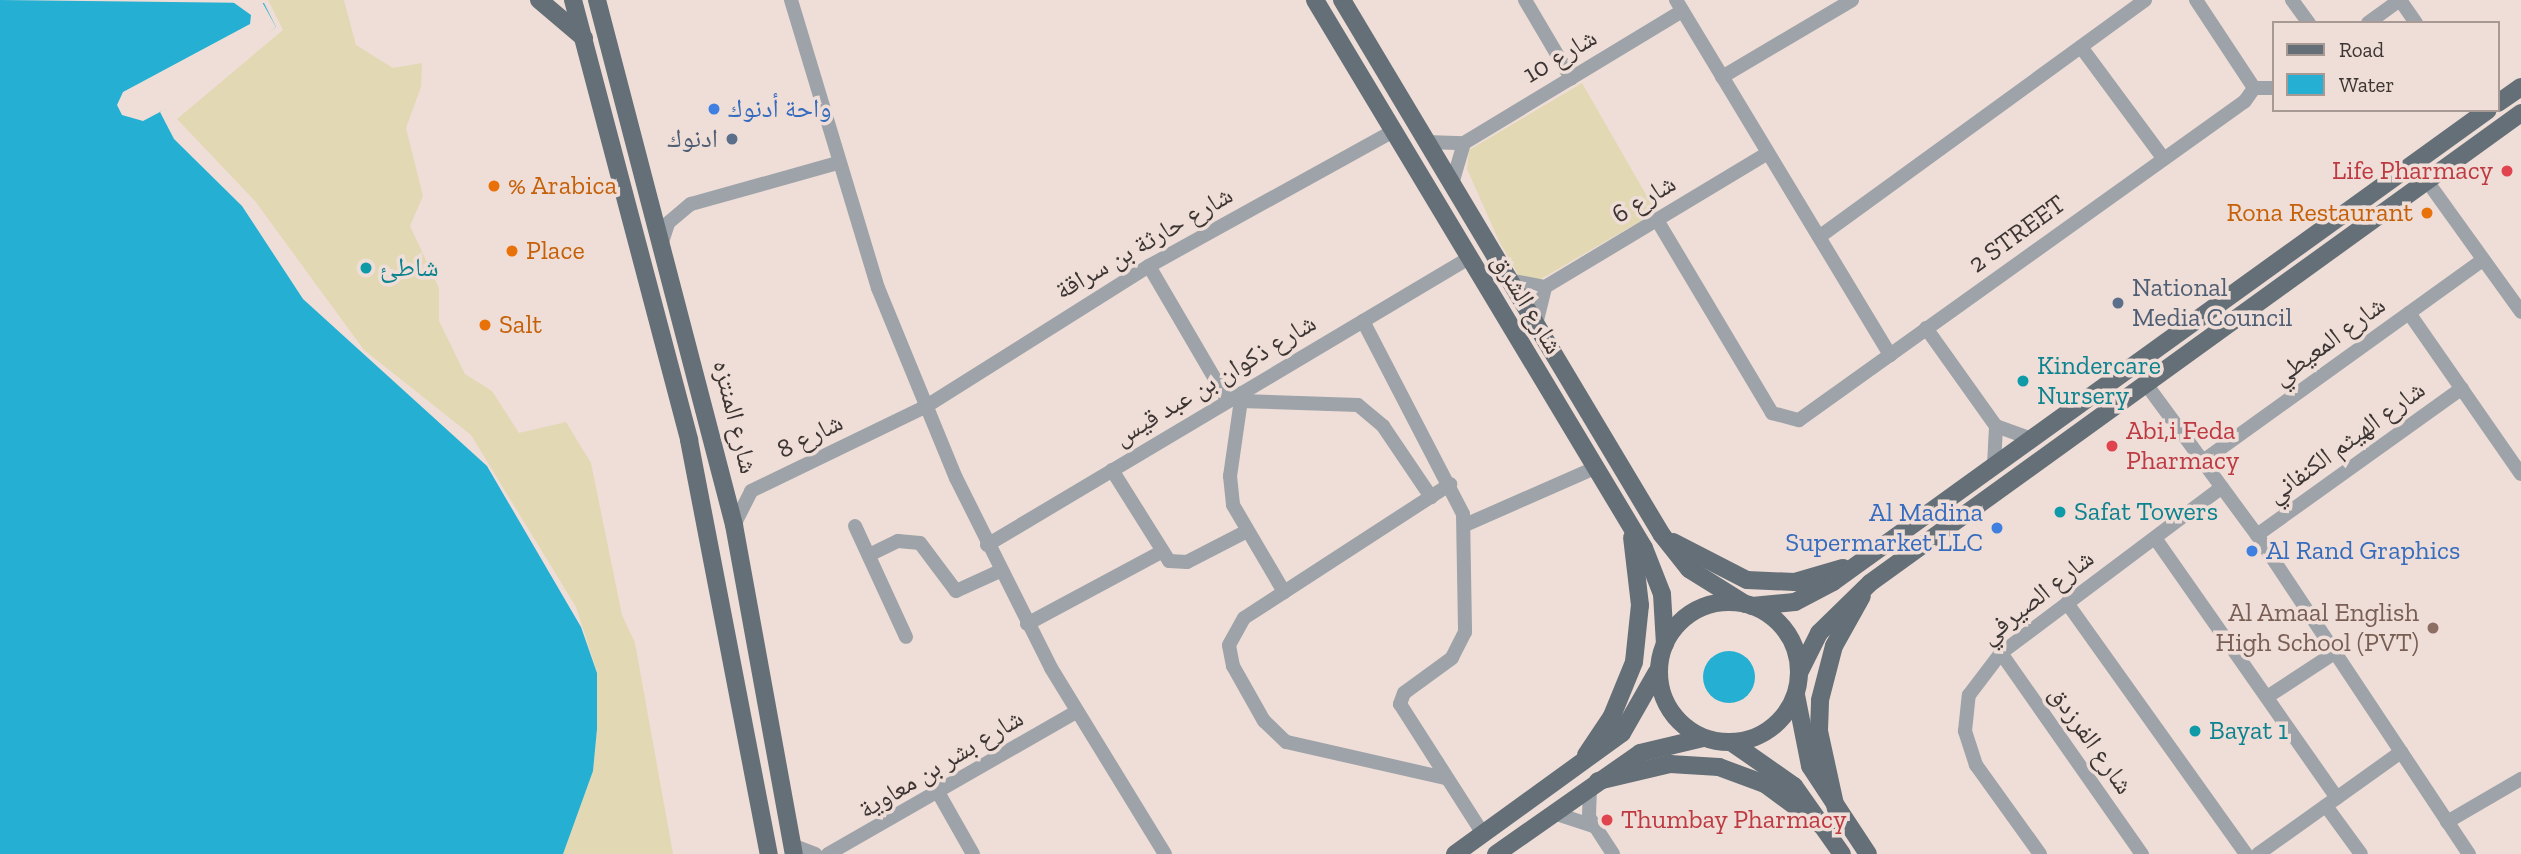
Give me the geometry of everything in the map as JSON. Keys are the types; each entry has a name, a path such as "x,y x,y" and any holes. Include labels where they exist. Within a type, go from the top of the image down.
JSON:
{"main road":[{"path":"539,0 584,38"},
{"name":"شارع المنتزه","path":"573,0 708,528 769,854"},
{"name":"شارع المنتزه","path":"597,0 734,525 793,850"},
{"name":"شارع الشرق","path":"1315,0 1630,527 1662,594 1665,644"},
{"name":"شارع الشرق","path":"1342,0 1662,535 1697,576 1748,605"},
{"path":"2500,101 2521,86"},
{"path":"1455,854 1578,766 1639,712 1665,644 1698,610 1815,594 2485,112"},
{"path":"1868,854 1836,809 1802,742 1796,692 1799,673 1819,633 1870,583 2521,113"},
{"path":"1420,175 1439,197 1453,186"},
{"path":"2291,279 2290,266 2342,216"},
{"path":"1578,766 1612,716 1634,662 1640,605 1630,527"},
{"path":"708,528 730,582 752,702 760,707 765,702"},
{"path":"1662,535 1747,580 1795,582 1860,562"},
{"path":"1836,809 1819,731 1820,700 1834,646 1870,583"},
{"path":"1748,605 1791,639 1799,673"},
{"path":"1660,662 1669,708 1704,738"},
{"path":"1731,743 1764,733 1796,692"},
{"path":"1496,854 1594,784 1650,749 1704,738 1731,743 1775,769 1825,828 1842,854"},
{"path":"1594,784 1670,764 1719,767 1765,784 1825,828"}],"street":[{"path":"791,0 838,163 925,407 987,545 1027,624 1076,712 1165,854"},
{"path":"1524,0 1571,78"},
{"path":"1722,76 1852,0"},
{"path":"1819,237 2145,0"},
{"path":"2196,0 2254,88 2272,88"},
{"path":"2292,0 2308,21"},
{"path":"2371,21 2400,0 2415,21"},
{"path":"1679,5 1890,355"},
{"name":"شارع 10","path":"1464,143 1571,78 1679,5"},
{"path":"2081,47 2164,159"},
{"name":"2 STREET","path":"1657,220 1768,407 1784,420 1805,416 2164,159 2254,88"},
{"path":"2462,129 2467,112"},
{"name":"شارع حارثة بن سراقة","path":"925,407 1149,266 1394,131"},
{"path":"1426,142 1464,143 1453,186"},
{"name":"شارع 6","path":"1545,287 1768,153"},
{"path":"662,242 668,223 691,204 838,163"},
{"path":"2427,181 2520,310"},
{"name":"شارع ذكوان بن عبد قيس","path":"987,545 1237,399 1469,258"},
{"name":"شارع المعيطي","path":"2203,461 2483,260"},
{"path":"1149,266 1237,399 1231,491 1245,532 1284,592"},
{"path":"1509,280 1545,287 1536,325"},
{"path":"2409,313 2521,474"},
{"path":"1363,321 1450,484 1465,525 1465,632 1452,658 1404,693 1400,704 1483,834"},
{"path":"1926,328 1996,426 2031,439"},
{"path":"2146,384 2257,535 2469,854"},
{"name":"شارع الهيثم الكنفاني","path":"2257,535 2462,388"},
{"path":"1237,399 1358,405 1383,426 1430,497"},
{"name":"شارع 8","path":"734,525 751,491 925,407"},
{"path":"1994,465 1996,426"},
{"path":"1465,525 1595,468"},
{"path":"1112,470 1161,552 1181,564 1245,532"},
{"path":"1445,778 1306,751 1274,733 1233,666 1229,645 1244,618 1450,484"},
{"name":"شارع الصيرفي","path":"2040,854 1976,765 1965,731 1969,695 2001,653 2222,487"},
{"path":"855,526 906,637"},
{"path":"2155,538 2267,697 2361,854"},
{"path":"869,555 898,541 920,543 956,591 1000,571"},
{"path":"1027,624 1161,552"},
{"path":"2067,603 2246,854"},
{"path":"2267,697 2336,652"},
{"name":"شارع الفرزدق","path":"2001,653 2142,854"},
{"name":"شارع بشر بن معاوية","path":"828,854 939,794 1076,712"},
{"path":"2258,854 2401,752"},
{"path":"2447,822 2521,779"},
{"path":"1592,826 1594,784"},
{"path":"939,794 973,854"},
{"path":"1554,813 1592,826 1613,854"},
{"path":"793,850 815,854"}],"sand":[{"name":"شاطئ","path":"268,0 344,0 356,45 393,68 422,63 421,87 406,128 423,196 410,226 439,288 439,321 465,374 492,391 519,433 566,422 591,463 622,615 635,643 673,854 562,854 593,771 597,729 597,672 576,607 471,435 364,350 255,201 177,119 283,30"},
{"path":"1582,83 1656,212 1534,283 1520,278 1499,241 1467,169 1469,150"}],"water":[{"path":"0,0 264,3 276,27 205,73 160,112 174,139 242,206 303,299 487,466 581,627 597,673 597,729 593,771 563,854 0,854"},
{"path":"1729,651 1739,653 1747,659 1753,667 1753,687 1747,695 1739,701 1729,703 1719,701 1711,695 1705,687 1703,677 1705,667 1711,659 1719,653"}],"pier":[{"path":"230,0 261,0 276,27 160,112 143,121 122,115 117,105 123,92 250,24 251,15"}],"place":[{"name":"واحة أدنوك","path":"714,109"},
{"name":"ادنوك","path":"732,139"},
{"name":"Life Pharmacy","path":"2507,171"},
{"name":"% Arabica","path":"494,186"},
{"name":"Rona Restaurant","path":"2427,213"},
{"name":"Place","path":"512,251"},
{"name":"شاطئ","path":"366,268"},
{"name":"National Media Council","path":"2118,303"},
{"name":"Salt","path":"485,325"},
{"name":"Kindercare Nursery","path":"2023,381"},
{"name":"Abi,i Feda Pharmacy","path":"2112,446"},
{"name":"Safat Towers","path":"2060,512"},
{"name":"Al Madina Supermarket LLC","path":"1997,528"},
{"name":"Al Rand Graphics","path":"2252,551"},
{"name":"Al Amaal English High School (PVT)","path":"2433,628"},
{"name":"Bayat 1","path":"2195,731"},
{"name":"Thumbay Pharmacy","path":"1607,820"}]}
